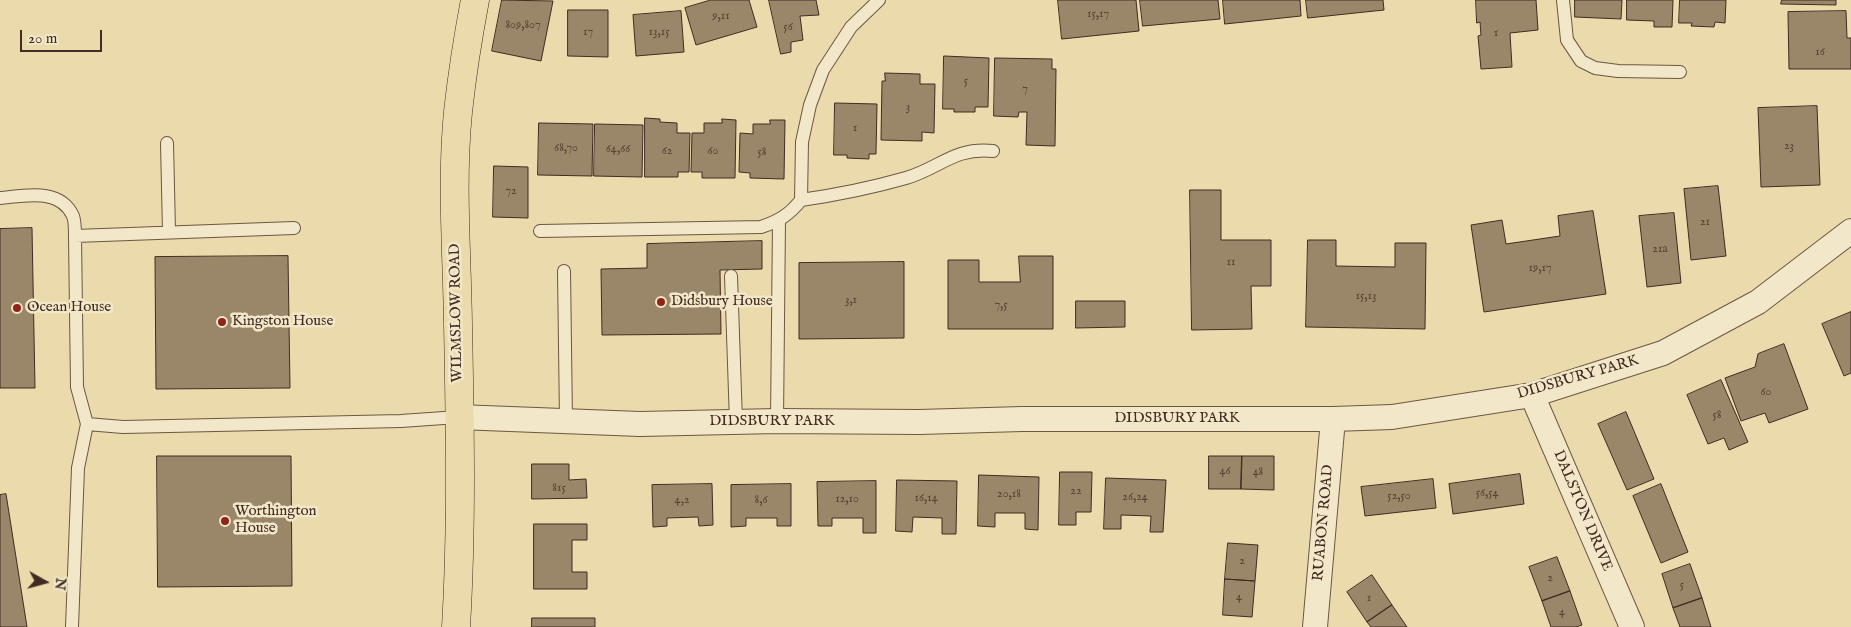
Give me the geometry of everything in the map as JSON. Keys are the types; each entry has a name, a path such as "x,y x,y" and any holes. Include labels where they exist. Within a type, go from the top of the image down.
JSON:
{"main road":[{"name":"WILMSLOW ROAD","path":"456,627 461,481 458,417 456,157 458,113 467,42 475,0"}],"street":[{"name":"DIDSBURY PARK","path":"458,417 640,424 777,421 919,422 1022,419 1333,419 1392,417 1532,395 1663,353 1758,302 1851,231"},
{"name":"DALSTON DRIVE","path":"1532,395 1632,627"},
{"name":"RUABON ROAD","path":"1315,627 1333,419"}],"lane":[{"path":"540,231 752,227 779,221 792,212 801,200 802,142 810,106 823,70 851,27 879,0"},
{"path":"1563,0 1567,40 1581,61 1595,68 1618,71 1680,72"},
{"path":"167,143 169,232"},
{"path":"801,200 839,195 908,177 966,151 979,149 992,151"},
{"path":"0,198 30,195 54,196 63,203 73,216 75,236 77,387 87,424 78,468 72,627"},
{"path":"777,421 779,221"},
{"path":"75,236 294,228"},
{"path":"564,271 566,421"},
{"path":"731,276 736,422"},
{"path":"87,424 133,427 402,422 458,417"}],"building":[{"path":"502,0 553,1 541,61 492,51"},
{"path":"711,0 749,0 757,27 696,45 685,8"},
{"path":"769,0 816,0 819,15 800,16 803,40 791,42 791,52 781,54"},
{"path":"1058,0 1136,0 1139,31 1062,39"},
{"path":"1140,0 1218,0 1220,19 1143,26"},
{"path":"1223,0 1300,0 1301,16 1225,24"},
{"path":"1306,0 1383,0 1384,10 1308,18"},
{"path":"1476,0 1536,0 1538,30 1510,33 1512,67 1481,69 1478,36 1481,35 1480,22 1477,23"},
{"path":"1575,0 1622,0 1621,19 1575,17"},
{"path":"1627,0 1673,0 1672,27 1654,27 1654,21 1627,20"},
{"path":"1680,0 1726,0 1725,23 1715,22 1714,27 1691,26 1692,23 1679,23"},
{"path":"1782,0 1836,0 1836,5 1781,4"},
{"path":"568,10 608,10 608,57 568,56"},
{"path":"681,11 684,52 636,56 633,15"},
{"path":"1846,11 1847,38 1851,38 1851,69 1789,69 1788,12"},
{"path":"944,56 989,58 988,107 975,107 975,112 954,112 954,109 943,109"},
{"path":"995,58 1052,59 1052,69 1056,69 1055,146 1026,145 1027,112 1019,112 1018,117 994,116"},
{"path":"885,73 920,74 920,84 935,84 934,133 922,132 922,141 881,140 882,81 885,81"},
{"path":"835,103 877,104 876,154 869,154 869,159 847,158 847,155 834,155"},
{"path":"1817,106 1820,185 1761,187 1758,108"},
{"path":"645,118 660,119 660,122 677,123 677,133 690,133 689,172 678,172 678,177 645,177"},
{"path":"722,119 736,120 735,178 702,178 702,172 691,172 692,133 704,133 704,123 722,123"},
{"path":"770,120 785,120 784,179 750,178 750,173 739,172 740,133 753,134 753,124 770,124"},
{"path":"539,123 593,124 592,176 538,175"},
{"path":"595,124 643,125 642,177 594,176"},
{"path":"494,166 528,167 528,218 493,217"},
{"path":"1718,186 1726,256 1691,260 1684,189"},
{"path":"1190,190 1221,190 1221,240 1271,240 1271,286 1251,286 1252,329 1192,330"},
{"path":"1593,211 1606,294 1484,312 1471,225 1502,220 1506,244 1560,236 1558,216"},
{"path":"1674,213 1681,283 1647,287 1639,216"},
{"name":"Ocean House","path":"32,228 35,388 0,388 0,229"},
{"path":"1308,240 1336,240 1336,266 1395,267 1395,243 1426,243 1425,329 1306,327"},
{"name":"Didsbury House","path":"762,241 762,269 720,270 721,334 602,335 601,269 647,268 647,244"},
{"name":"Kingston House","path":"288,256 290,388 156,389 155,257"},
{"path":"1019,256 1053,256 1053,329 948,329 948,260 979,260 979,282 1020,282"},
{"path":"904,262 904,338 799,339 799,263"},
{"path":"1076,301 1125,301 1125,327 1076,328"},
{"path":"1851,312 1851,373 1844,376 1822,324"},
{"path":"1784,344 1808,409 1769,423 1765,413 1741,421 1725,378 1755,367 1758,354"},
{"path":"1721,380 1748,442 1729,450 1724,438 1708,444 1687,395"},
{"path":"1626,412 1654,479 1627,490 1598,424"},
{"name":"Worthington House","path":"157,456 291,456 292,586 158,587"},
{"path":"1209,456 1242,456 1241,489 1209,489"},
{"path":"1242,456 1274,456 1274,490 1241,489"},
{"path":"532,464 569,464 569,480 586,479 587,498 532,499"},
{"path":"1060,472 1092,472 1091,512 1076,512 1076,525 1059,525"},
{"path":"1520,474 1524,504 1453,514 1449,484"},
{"path":"979,475 1039,477 1038,530 1025,529 1025,513 995,513 995,527 978,526"},
{"path":"1106,478 1166,480 1163,532 1150,532 1151,516 1121,515 1121,529 1104,529"},
{"path":"1433,479 1436,508 1365,516 1361,487"},
{"path":"897,480 957,481 956,534 942,534 942,518 913,517 912,532 896,531"},
{"path":"876,481 876,533 863,533 863,518 832,518 832,526 818,526 817,482"},
{"path":"712,484 713,525 699,526 698,517 667,518 667,526 653,527 652,485"},
{"path":"791,484 791,526 777,526 777,518 746,518 746,526 731,527 731,485"},
{"path":"1661,484 1688,552 1661,563 1633,496"},
{"path":"6,494 27,627 0,627 0,495"},
{"path":"534,524 587,524 587,540 572,540 572,572 587,572 587,589 534,589"},
{"path":"1228,543 1258,545 1255,581 1225,579"},
{"path":"1557,557 1570,591 1542,601 1529,567"},
{"path":"1690,564 1702,598 1673,608 1662,574"},
{"path":"1372,575 1392,605 1367,622 1347,592"},
{"path":"1225,579 1255,581 1252,617 1223,615"},
{"path":"1570,591 1582,625 1576,627 1551,627 1542,601"},
{"path":"1702,598 1711,627 1680,627 1673,608"},
{"path":"1392,605 1407,627 1371,627 1367,622"},
{"path":"532,618 595,618 595,627 532,627"}],"place":[{"name":"Didsbury House","path":"661,302"},
{"name":"Ocean House","path":"17,308"},
{"name":"Kingston House","path":"222,322"},
{"name":"Worthington House","path":"225,521"}]}
